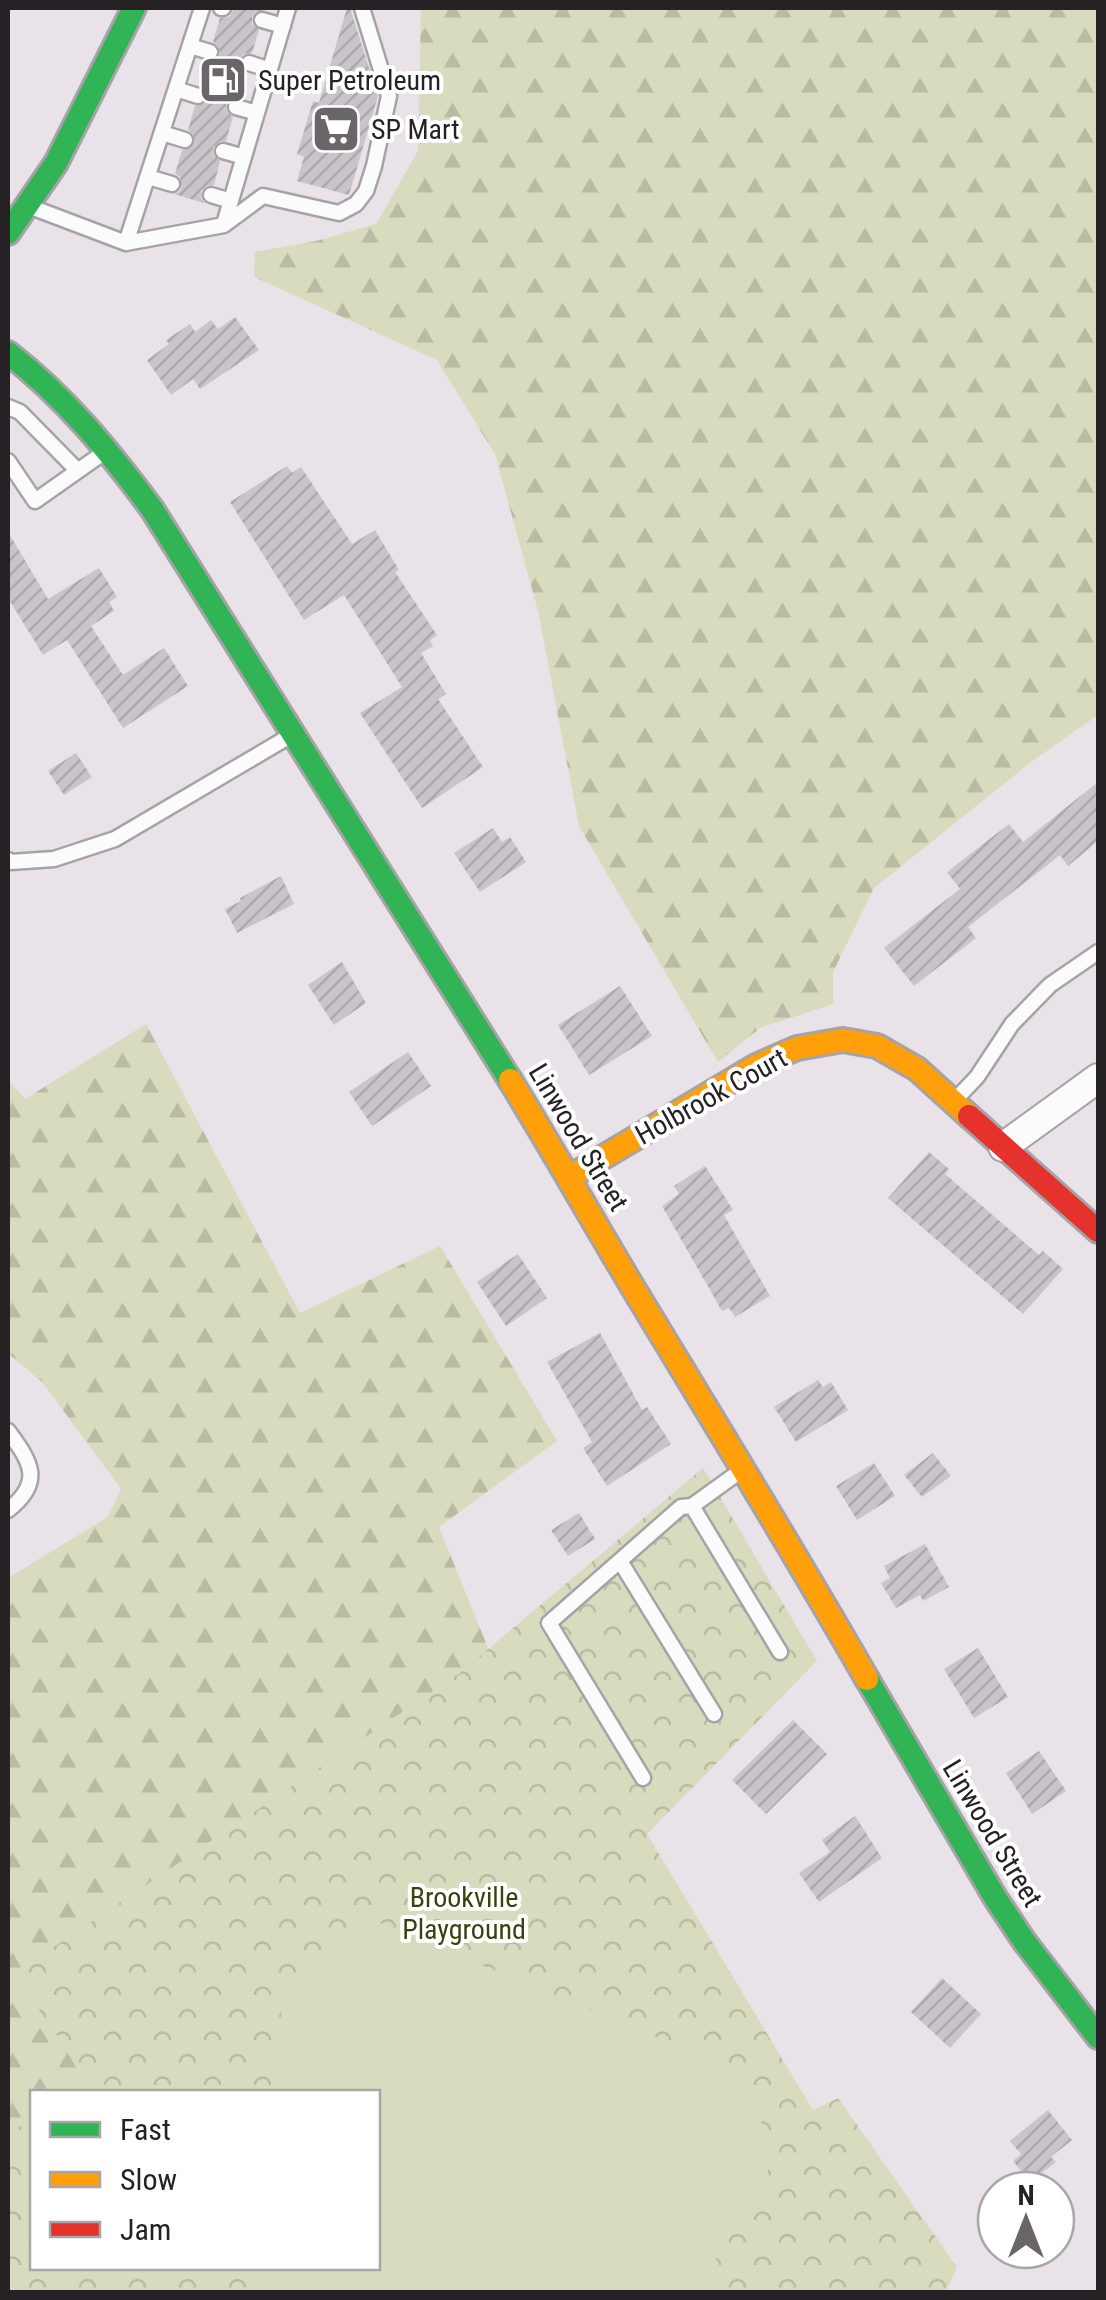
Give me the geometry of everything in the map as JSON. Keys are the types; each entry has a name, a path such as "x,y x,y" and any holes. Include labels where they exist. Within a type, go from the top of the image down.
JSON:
{"main road":[{"path":"8,233 56,162 128,10"},
{"name":"Linwood Street","path":"8,353 72,406 152,509 570,1178 996,1899 1098,2037"},
{"name":"Holbrook Court","path":"570,1178 756,1066 796,1048 843,1040 878,1046 917,1069 1098,1231"}],"street":[{"path":"1003,1147 1098,1078"}],"lane":[{"path":"126,243 202,8"},
{"path":"224,225 288,8"},
{"path":"26,206 126,243 224,225 263,196 339,214 356,204 366,191 374,166 388,96 362,8"},
{"path":"262,20 283,26"},
{"path":"190,46 210,52"},
{"path":"249,63 270,70"},
{"path":"176,90 198,96"},
{"path":"236,107 256,114"},
{"path":"162,133 185,140"},
{"path":"224,151 244,157"},
{"path":"148,176 172,184"},
{"path":"211,195 231,200"},
{"path":"8,407 20,412 77,470"},
{"path":"8,462 35,501 108,449"},
{"path":"8,860 54,859 116,839 294,734"},
{"path":"953,1102 977,1077 1012,1024 1050,985 1098,952"},
{"path":"8,1431 26,1455 32,1473 28,1489 8,1510"},
{"path":"643,1778 549,1622 681,1507 692,1506 744,1469"},
{"path":"692,1506 780,1652"},
{"path":"620,1560 714,1714"}],"green space":[{"path":"421,8 1098,8 1098,715 1031,762 874,888 833,972 833,1004 760,1028 718,1062 579,826 538,611 495,454 437,360 254,277 255,252 316,241 376,224 418,151"},
{"path":"146,1024 300,1313 440,1246 557,1441 439,1527 503,1685 97,2090 30,2090 30,2270 38,2292 8,2223 8,1578 108,1517 121,1489 43,1383 8,1353 8,1080 25,1099"},
{"name":"Brookville Playground","path":"703,1468 817,1661 647,1834 813,2110 838,2098 957,2267 946,2292 8,2292 8,2134 30,2119 30,2270 380,2270 380,2090 75,2090 89,2081 14,1974 460,1673"},
{"path":"375,1921 748,2075 773,2162 697,2292 278,2292 267,2279 267,2270 380,2270 380,2090 270,2090 282,2010"}],"building":[{"path":"234,8 266,8 252,16 252,24 259,30 252,53 243,54 239,61 240,69 246,73 239,97 226,103 226,110 233,117 226,141 213,147 213,154 220,161 214,185 201,191 204,203 174,194 182,186 175,174 182,150 191,148 195,142 188,130 195,106 204,104 208,98 201,86 207,62 216,60 220,54 213,42 220,18 229,17"},
{"name":"SP Mart","path":"347,8 378,96 349,195 297,181 304,157 297,154 313,101 319,103"},
{"path":"235,317 259,350 200,389 193,379 171,395 147,360 169,344 166,340 190,324 195,332 211,320 218,329"},
{"path":"287,466 292,473 301,467 352,544 375,530 399,570 395,572 437,635 430,640 433,646 421,653 446,694 438,699 483,767 422,808 360,713 402,687 344,595 304,620 230,502"},
{"path":"8,532 48,599 99,568 117,597 109,602 114,611 91,626 123,675 164,648 188,686 123,728 67,640 43,655 8,598"},
{"path":"76,753 92,777 64,795 48,771"},
{"path":"1098,782 1098,841 1068,866 1060,855 968,927 976,938 914,986 884,948 960,889 947,872 1009,824 1023,842"},
{"path":"493,828 502,842 510,837 526,862 480,892 454,853"},
{"path":"281,876 294,904 237,933 225,909"},
{"path":"342,962 366,1003 334,1025 308,985"},
{"path":"620,986 652,1036 589,1075 558,1025"},
{"path":"408,1052 431,1086 372,1126 349,1092"},
{"path":"929,1152 949,1169 945,1174 1039,1255 1043,1251 1063,1269 1023,1314 888,1198"},
{"path":"705,1166 733,1210 724,1215 770,1296 735,1317 729,1308 722,1311 662,1206 679,1194 674,1186"},
{"path":"518,1254 547,1298 506,1326 477,1282"},
{"path":"600,1333 642,1410 647,1407 671,1444 607,1486 583,1448 592,1442 547,1362"},
{"path":"818,1380 823,1387 831,1382 848,1410 796,1442 774,1407"},
{"path":"933,1453 951,1476 922,1497 904,1475"},
{"path":"874,1463 895,1496 857,1520 836,1486"},
{"path":"579,1513 595,1539 568,1556 551,1530"},
{"path":"925,1544 949,1587 923,1601 920,1595 896,1608 881,1583 890,1578 884,1566"},
{"path":"978,1648 1008,1697 974,1718 944,1669"},
{"path":"793,1720 827,1754 766,1814 732,1780"},
{"path":"1039,1751 1066,1791 1032,1814 1006,1773"},
{"path":"855,1816 882,1858 819,1902 799,1873 830,1852 822,1840"},
{"path":"942,1978 981,2014 950,2048 911,2012"},
{"path":"1048,2110 1072,2140 1051,2157 1056,2162 1046,2170 1020,2170 1013,2161 1021,2154 1010,2141"}],"traffic: fast":[{"path":"8,233 56,163 134,8"},
{"path":"8,353 85,426 152,509 510,1080"},
{"path":"867,1679 996,1899 1098,2037"}],"traffic: slow":[{"path":"570,1177 756,1066 797,1048 843,1040 877,1046 917,1069 969,1116"},
{"path":"510,1080 867,1679"}],"traffic: jam":[{"path":"969,1116 1098,1231"}],"place":[{"name":"Super Petroleum","path":"223,80"},
{"name":"SP Mart","path":"336,129"}]}
